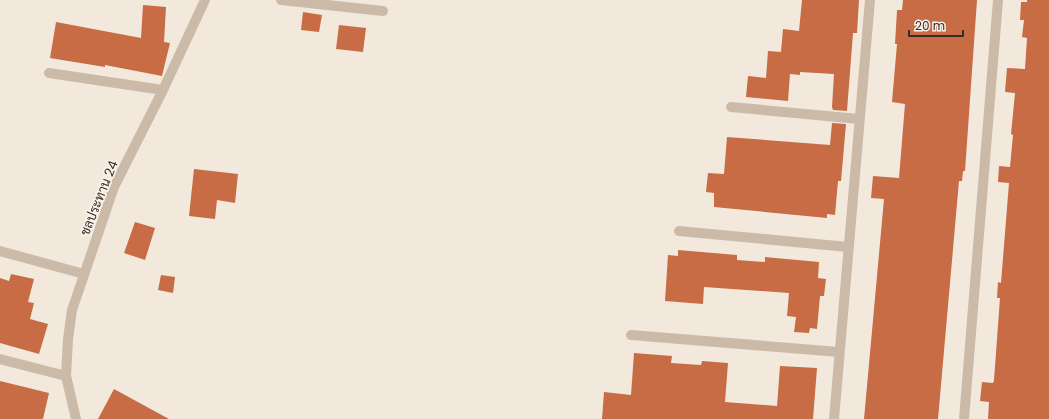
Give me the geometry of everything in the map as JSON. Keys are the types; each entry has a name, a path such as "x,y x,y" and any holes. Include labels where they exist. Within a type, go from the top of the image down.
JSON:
{"street":[{"name":"ชลประทาน 24","path":"76,419 66,376 72,310 114,187 163,90 205,0"},
{"path":"281,0 383,11"},
{"path":"834,419 870,0"},
{"path":"964,419 998,0"},
{"path":"49,73 163,90"},
{"path":"731,107 859,119"},
{"path":"679,231 848,247"},
{"path":"0,251 84,274"},
{"path":"631,335 839,352"},
{"path":"0,359 66,376"}],"building":[{"path":"802,0 859,0 857,33 853,33 847,111 833,110 834,74 800,72 800,75 790,74 788,101 746,97 748,76 766,78 768,51 781,52 783,29 799,31"},
{"path":"903,0 977,0 965,171 963,171 962,181 959,181 938,419 864,419 884,199 871,198 873,176 899,178 905,104 892,102 897,44 895,44 897,10 902,10"},
{"path":"1027,0 1049,0 1049,419 988,419 989,402 980,401 982,382 993,383 994,380 1000,298 997,298 998,282 1001,283 1009,183 998,182 999,166 1010,167 1013,135 1011,134 1015,93 1005,92 1007,68 1025,69 1027,38 1022,37 1024,20 1020,20 1021,2 1027,2"},
{"path":"143,5 166,7 164,42 170,43 162,76 105,65 105,67 50,58 56,22 141,38"},
{"path":"303,12 322,15 319,32 301,30"},
{"path":"339,25 366,28 363,52 336,49"},
{"path":"832,123 846,124 841,181 838,181 835,215 827,214 827,218 714,207 714,193 706,192 708,173 724,174 727,137 830,145"},
{"path":"194,169 238,174 235,203 217,200 215,219 189,216"},
{"path":"135,222 155,228 145,260 124,253"},
{"path":"678,250 737,255 737,260 765,262 765,257 819,262 818,278 826,279 824,296 820,296 817,329 810,328 809,333 794,332 796,317 787,316 789,293 704,287 703,304 665,301 668,255 678,256"},
{"path":"11,274 34,279 28,302 34,303 30,319 48,324 39,354 0,343 0,278 9,281"},
{"path":"161,275 175,277 173,293 158,290"},
{"path":"634,353 672,356 671,363 701,365 702,361 728,363 725,402 777,406 780,366 817,368 813,419 602,419 604,392 631,395"},
{"path":"0,381 49,393 43,419 0,419"},
{"path":"114,389 169,419 98,419"}]}
